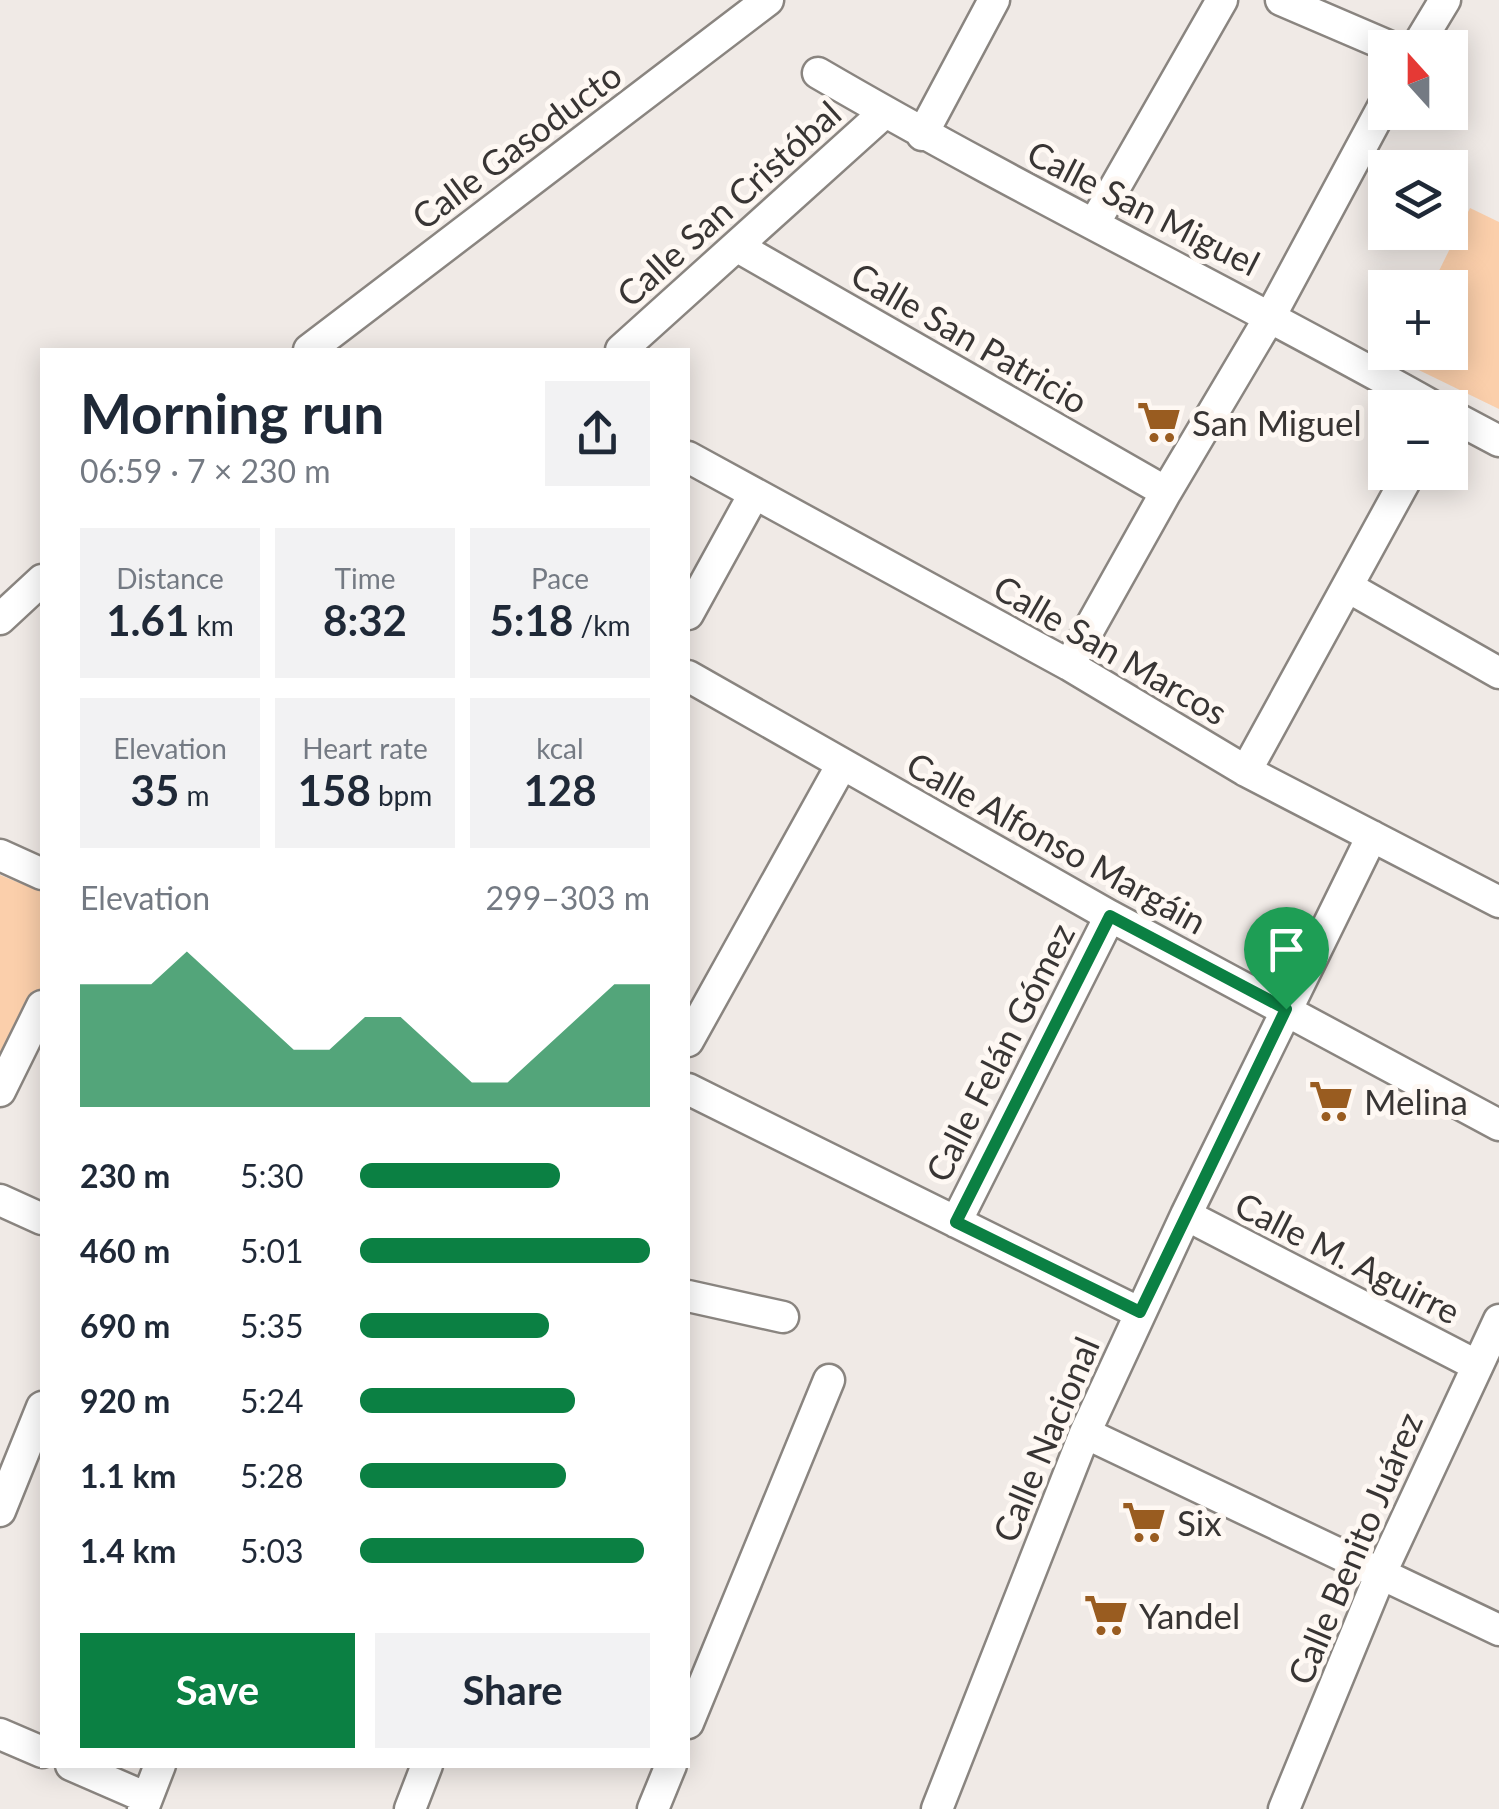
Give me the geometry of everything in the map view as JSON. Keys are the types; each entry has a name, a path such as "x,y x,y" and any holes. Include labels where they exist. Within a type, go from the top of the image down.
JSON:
{"street":[{"name":"Calle Gasoducto","path":"312,348 768,0"},
{"path":"922,135 994,0"},
{"path":"1094,224 1222,0"},
{"path":"1281,0 1368,37"},
{"path":"1427,30 1445,0"},
{"name":"Calle San Miguel","path":"818,73 922,135 1271,315 1404,390"},
{"name":"Calle San Cristóbal","path":"623,348 885,112"},
{"path":"1069,666 1271,315 1370,130"},
{"name":"Calle San Patricio","path":"738,247 1166,492"},
{"path":"1468,425 1499,441"},
{"name":"Calle San Marcos","path":"690,458 1069,666 1246,770 1499,902"},
{"path":"1246,770 1400,490"},
{"path":"690,610 754,494"},
{"path":"0,619 40,582"},
{"path":"1348,588 1499,673"},
{"name":"Calle Alfonso Margáin","path":"690,677 1110,916 1499,1124"},
{"path":"690,1036 841,766"},
{"name":"Calle Nacional","path":"937,1809 1085,1433 1186,1215 1372,836"},
{"path":"0,855 40,873"},
{"name":"Calle Felán Gómez","path":"956,1222 1110,916"},
{"path":"0,1091 40,1010"},
{"path":"690,1090 1140,1312"},
{"path":"0,1200 40,1218"},
{"name":"Calle M. Aguirre","path":"1186,1215 1476,1365"},
{"path":"690,1296 782,1317"},
{"name":"Calle Benito Juárez","path":"1284,1809 1382,1573 1499,1320"},
{"path":"690,1718 829,1380"},
{"path":"0,1510 40,1412"},
{"path":"1085,1433 1499,1630"},
{"path":"0,1734 40,1751"},
{"path":"77,1768 145,1804 159,1768"},
{"path":"410,1809 425,1768"},
{"path":"653,1809 669,1768"}],"shaded area":[{"path":"1470,208 1499,222 1499,409 1468,394 1468,390 1460,390 1419,370 1468,370 1468,270 1439,270 1449,250 1468,250"},
{"path":"0,875 40,891 40,1035 0,1109"}],"place":[{"name":"San Miguel","path":"1159,422"},
{"name":"Melina","path":"1331,1101"},
{"name":"Six","path":"1144,1522"},
{"name":"Yandel","path":"1106,1615"}],"route":[{"path":"1110,916 1286,1009 1140,1312 956,1222 1110,916"}]}
